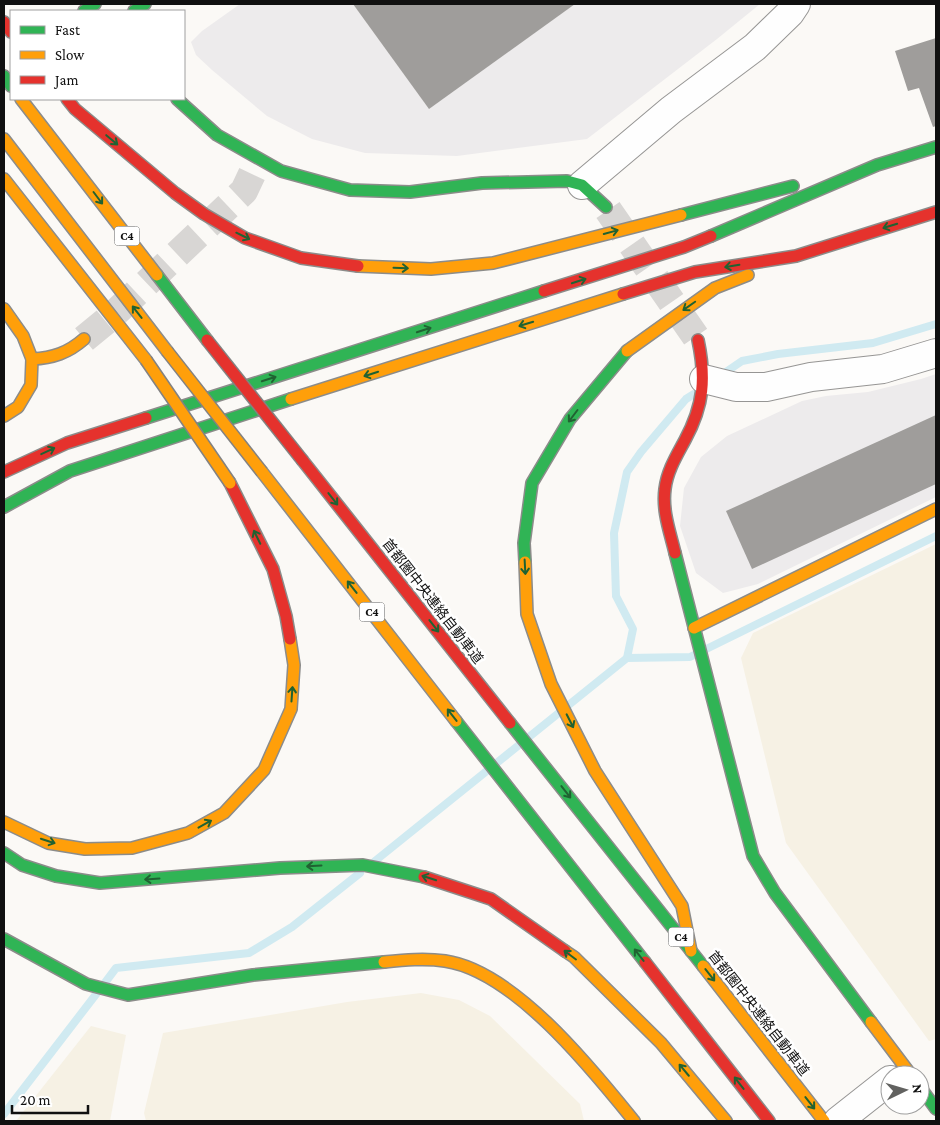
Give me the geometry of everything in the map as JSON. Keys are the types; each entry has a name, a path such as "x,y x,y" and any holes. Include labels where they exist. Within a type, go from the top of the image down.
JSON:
{"main road":[{"name":"首都圏中央連絡自動車道","path":"23,100 207,340 691,950 824,1121"},
{"path":"68,100 75,109 175,193 204,214 245,238 301,258 362,267 431,270 493,263 805,183 936,147"},
{"path":"178,100 217,135 258,163 350,190 410,192 482,183 567,182 582,185 606,207"},
{"name":"C4","path":"4,139 167,351 769,1121"},
{"path":"4,472 66,443 684,247 877,164"},
{"path":"4,179 146,360 230,483 273,569 286,616 294,665 292,709 264,770 224,813 188,833 132,848 85,849 48,842 4,822"},
{"path":"691,950 682,906 595,771 548,676 527,614 524,544 532,483 570,420 628,349 715,288 796,256 936,212"},
{"path":"4,507 70,471 460,345 695,272 796,256"},
{"path":"4,309 23,336 32,359 31,385 18,407 4,416"},
{"path":"32,359 63,356 84,339"},
{"path":"698,340 703,360 704,380 699,410 665,486 664,509 753,856 775,893 897,1065"},
{"path":"695,631 936,509"},
{"path":"4,853 22,865 56,876 100,883 280,868 363,865 422,876 491,899 574,957 661,1043 726,1121"},
{"path":"4,939 86,984 128,995 253,975 409,959 446,961 475,970 508,990 550,1025 589,1065 634,1121"}],"street":[{"path":"582,185 671,110 754,47 790,14 796,4"},
{"path":"704,380 736,388 766,386 811,377 883,369 936,353"},
{"path":"838,1121 880,1093"}],"shaded area":[{"path":"240,4 760,4 587,139 457,156 365,153 312,139 267,116 196,55 191,42 202,31"},
{"path":"936,374 936,497 758,584 723,593 696,573 680,526 684,488 701,457 727,436 802,401 826,396 868,392"},
{"path":"936,544 936,1039 929,1041 786,843 741,658 753,633"},
{"path":"421,993 459,1000 490,1016 580,1104 584,1121 146,1121 144,1113 163,1033 347,1002"},
{"path":"91,1026 126,1035 110,1121 16,1121"}],"building":[{"path":"353,4 575,4 429,109"},
{"path":"936,38 936,126 933,127 919,88 908,91 895,51"},
{"path":"936,415 936,484 752,569 726,511"}],"waterway":[{"path":"720,376 742,361 778,354 873,343 936,324"},
{"path":"627,658 633,629 616,596 614,533 627,472 641,452 686,399 694,394"},
{"path":"375,861 627,658 690,657 936,536"},
{"path":"104,984 116,968 249,953 292,927 360,873"},
{"path":"4,1114 97,993"}],"tunnel":[{"path":"84,339 112,316 244,191 252,174"},
{"path":"608,210 698,340"}],"traffic: fast":[{"path":"86,10 95,4"},
{"path":"136,10 145,4"},
{"path":"4,76 10,85"},
{"path":"178,100 217,135 281,171 350,190 410,192 482,183 567,181 582,185 606,207"},
{"path":"711,236 877,165 936,147"},
{"path":"681,215 793,186"},
{"path":"157,275 207,340"},
{"path":"146,418 544,291"},
{"path":"525,562 524,543 532,483 570,419 627,351"},
{"path":"4,507 70,471 291,399"},
{"path":"675,553 753,856 775,893 871,1022"},
{"path":"456,721 645,962"},
{"path":"510,723 703,966"},
{"path":"4,853 22,865 56,876 100,883 280,868 363,865 424,877"},
{"path":"4,939 86,984 128,995 253,975 384,962"},
{"path":"930,1101 936,1109"}],"traffic: slow":[{"path":"22,100 157,275"},
{"path":"4,139 167,351"},
{"path":"4,179 146,360"},
{"path":"358,266 431,269 493,263 681,215"},
{"path":"627,351 715,288 748,275"},
{"path":"291,399 623,294"},
{"path":"4,309 23,336 32,359 31,385 18,407 4,416"},
{"path":"32,359 60,354 84,339"},
{"path":"167,351 262,472"},
{"path":"146,360 230,483"},
{"path":"262,472 456,721"},
{"path":"694,628 936,509"},
{"path":"525,562 527,614 551,684 595,771 682,906 691,951"},
{"path":"4,822 48,843 85,849 132,848 188,833 224,813 264,770 291,709 294,665 290,639"},
{"path":"565,951 574,957 661,1043 726,1121"},
{"path":"384,962 422,959 445,961 471,969 498,983 524,1002 550,1025 596,1075 634,1121"},
{"path":"703,966 824,1121"},
{"path":"871,1022 903,1065"}],"traffic: jam":[{"path":"4,22 10,31"},
{"path":"68,100 75,109 175,193 204,214 245,238 301,258 358,266"},
{"path":"623,294 695,272 796,256 936,212"},
{"path":"544,291 684,247 711,236"},
{"path":"207,340 303,461"},
{"path":"675,553 664,497 670,470 691,427 700,403 702,367 698,340"},
{"path":"4,472 67,443 146,418"},
{"path":"303,461 510,723"},
{"path":"230,483 273,569 286,616 290,639"},
{"path":"424,877 491,899 565,951"},
{"path":"645,962 769,1121"}]}
